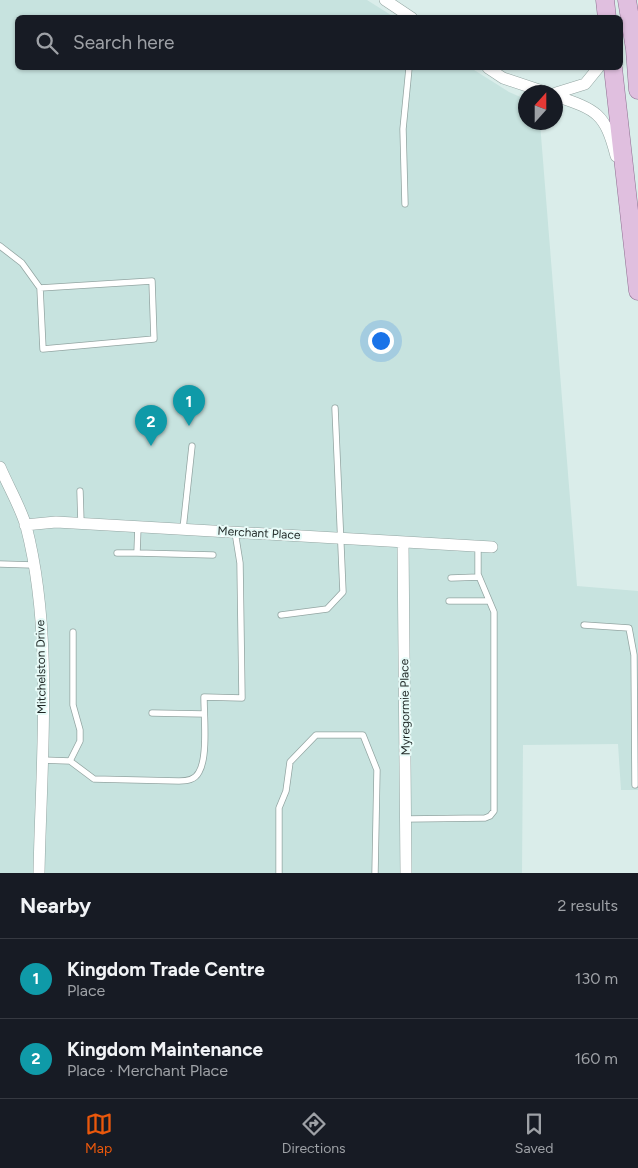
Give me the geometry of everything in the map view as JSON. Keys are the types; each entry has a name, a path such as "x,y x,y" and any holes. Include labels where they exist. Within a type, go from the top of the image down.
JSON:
{"main road":[{"path":"604,0 606,15"},
{"path":"627,0 635,49 638,90"},
{"path":"613,70 638,291"}],"street":[{"path":"385,0 408,15"},
{"path":"491,70 504,78 524,85"},
{"path":"563,92 585,84 596,70"},
{"path":"563,97 582,105 602,118 607,126 630,211"},
{"name":"Mitchelston Drive","path":"0,467 25,525 40,598 43,696 39,873"},
{"name":"Merchant Place","path":"25,525 56,522 82,523 492,547"},
{"name":"Myregormie Place","path":"403,542 406,873"}],"lane":[{"path":"405,204 403,129 408,70"},
{"path":"0,246 22,263 40,288 43,349 154,339 152,282 40,288"},
{"path":"281,615 327,609 343,592 335,408"},
{"path":"183,529 192,446"},
{"path":"80,491 82,523"},
{"path":"137,553 138,526"},
{"path":"41,760 70,761 94,779 190,780 199,774 203,763 204,698 242,698 240,563 236,532"},
{"path":"406,819 485,818 494,811 494,612 479,577 478,546"},
{"path":"117,553 212,555"},
{"path":"0,564 33,565"},
{"path":"450,578 479,577"},
{"path":"449,601 489,601"},
{"path":"584,625 630,628 635,640 635,785"},
{"path":"70,761 80,742 80,730 73,705 73,632"},
{"path":"152,713 204,714"},
{"path":"279,873 279,808 286,791 290,762 316,735 363,735 374,761 377,770 374,873"}],"shaded area":[{"path":"0,0 367,0 391,15 15,15 15,70 474,70 518,96 518,130 541,130 577,586 638,591 638,790 621,790 618,744 523,745 522,873 0,873"}],"place":[{"name":"Kingdom Trade Centre","path":"189,426"},
{"name":"Kingdom Maintenance","path":"151,446"}]}
